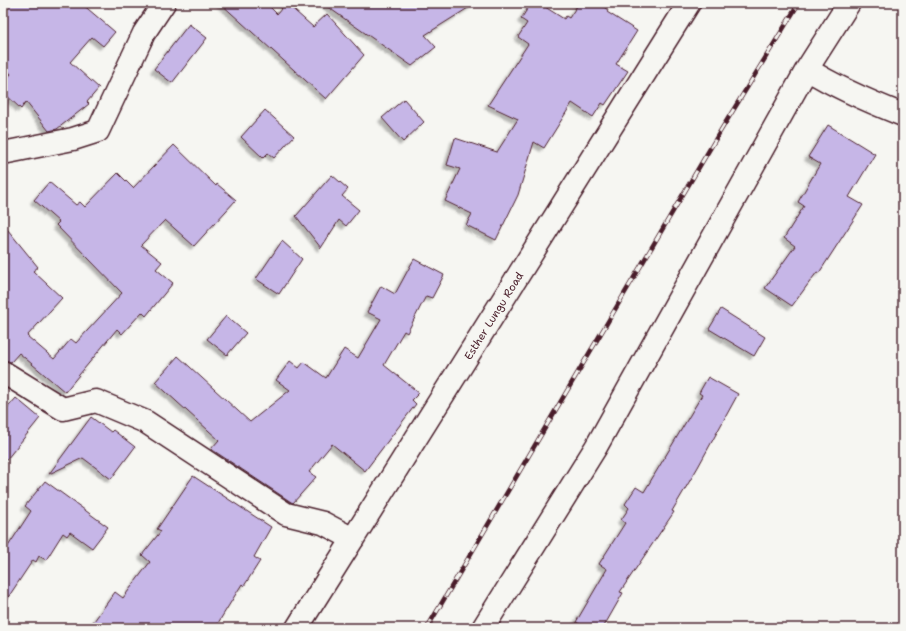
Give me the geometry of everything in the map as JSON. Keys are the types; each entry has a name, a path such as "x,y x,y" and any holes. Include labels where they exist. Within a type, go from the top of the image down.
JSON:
{"street":[{"path":"3,153 98,131 144,33 164,3"},
{"name":"Esther Lungu Road","path":"297,628 689,3"},
{"path":"484,628 596,447 807,69 849,3"},
{"path":"807,69 822,79 869,102 903,115"},
{"path":"3,372 62,409 96,401 146,422 286,514 323,523 353,539"}],"building":[{"path":"10,3 81,3 115,32 103,46 92,37 70,62 99,88 87,102 89,104 57,129 49,131 26,102 21,109 3,92 3,83 11,74 3,65 3,11"},
{"path":"220,3 266,3 277,14 286,3 313,27 327,14 364,55 326,99"},
{"path":"322,3 476,3 425,35 436,47 412,66"},
{"path":"531,3 539,3 564,19 566,16 569,18 579,3 598,3 608,10 607,12 637,31 616,64 628,71 605,105 602,103 593,117 572,103 544,148 534,142 518,195 496,240 466,225 472,214 445,201 460,169 447,165 455,138 497,152 518,119 488,105 528,44 518,37 527,23 521,19"},
{"path":"189,24 207,38 172,83 154,69"},
{"path":"404,99 424,122 403,142 382,118"},
{"path":"265,110 294,136 274,158 268,153 263,158 241,137"},
{"path":"828,125 875,154 849,197 863,205 819,273 817,272 792,306 765,288 795,246 784,238 804,206 798,202 820,164 808,157"},
{"path":"174,145 216,186 217,184 236,200 194,246 165,220 141,245 162,262 156,269 173,283 146,316 142,312 122,334 117,329 65,392 19,353 11,362 3,360 3,224 38,267 33,271 62,298 27,336 54,359 71,339 76,343 122,293 56,225 59,222 34,200 49,182 76,205 80,202 85,207 118,173 133,188"},
{"path":"332,175 348,189 342,196 359,210 346,226 339,220 321,248 296,216"},
{"path":"282,241 302,259 279,294 256,279"},
{"path":"414,259 444,275 432,298 426,296 407,333 404,331 384,365 419,393 412,400 416,404 365,471 332,444 309,472 316,477 293,503 211,449 219,440 155,382 178,356 250,422 290,390 276,380 290,361 299,368 304,362 326,378 344,349 358,358 381,319 367,312 381,286 395,294"},
{"path":"721,309 765,337 754,356 709,329"},
{"path":"226,316 246,333 227,355 207,339"},
{"path":"708,377 738,394 672,511 674,512 620,592 623,593 603,628 587,628 576,622 607,569 599,564 625,523 621,520 629,508 625,504 636,487 644,492 702,395 699,393"},
{"path":"16,398 40,418 3,464 3,413"},
{"path":"91,417 111,432 113,430 135,447 111,479 83,458 49,474"},
{"path":"193,476 271,527 254,557 260,561 244,586 242,584 215,628 89,628 115,592 123,598 150,562 142,555 161,531 157,529"},
{"path":"45,481 108,527 92,548 70,532 67,536 63,533 46,560 39,556 36,562 33,560 3,605 3,554 31,511 25,506"}],"railway":[{"path":"427,628 721,130 799,3"}]}
